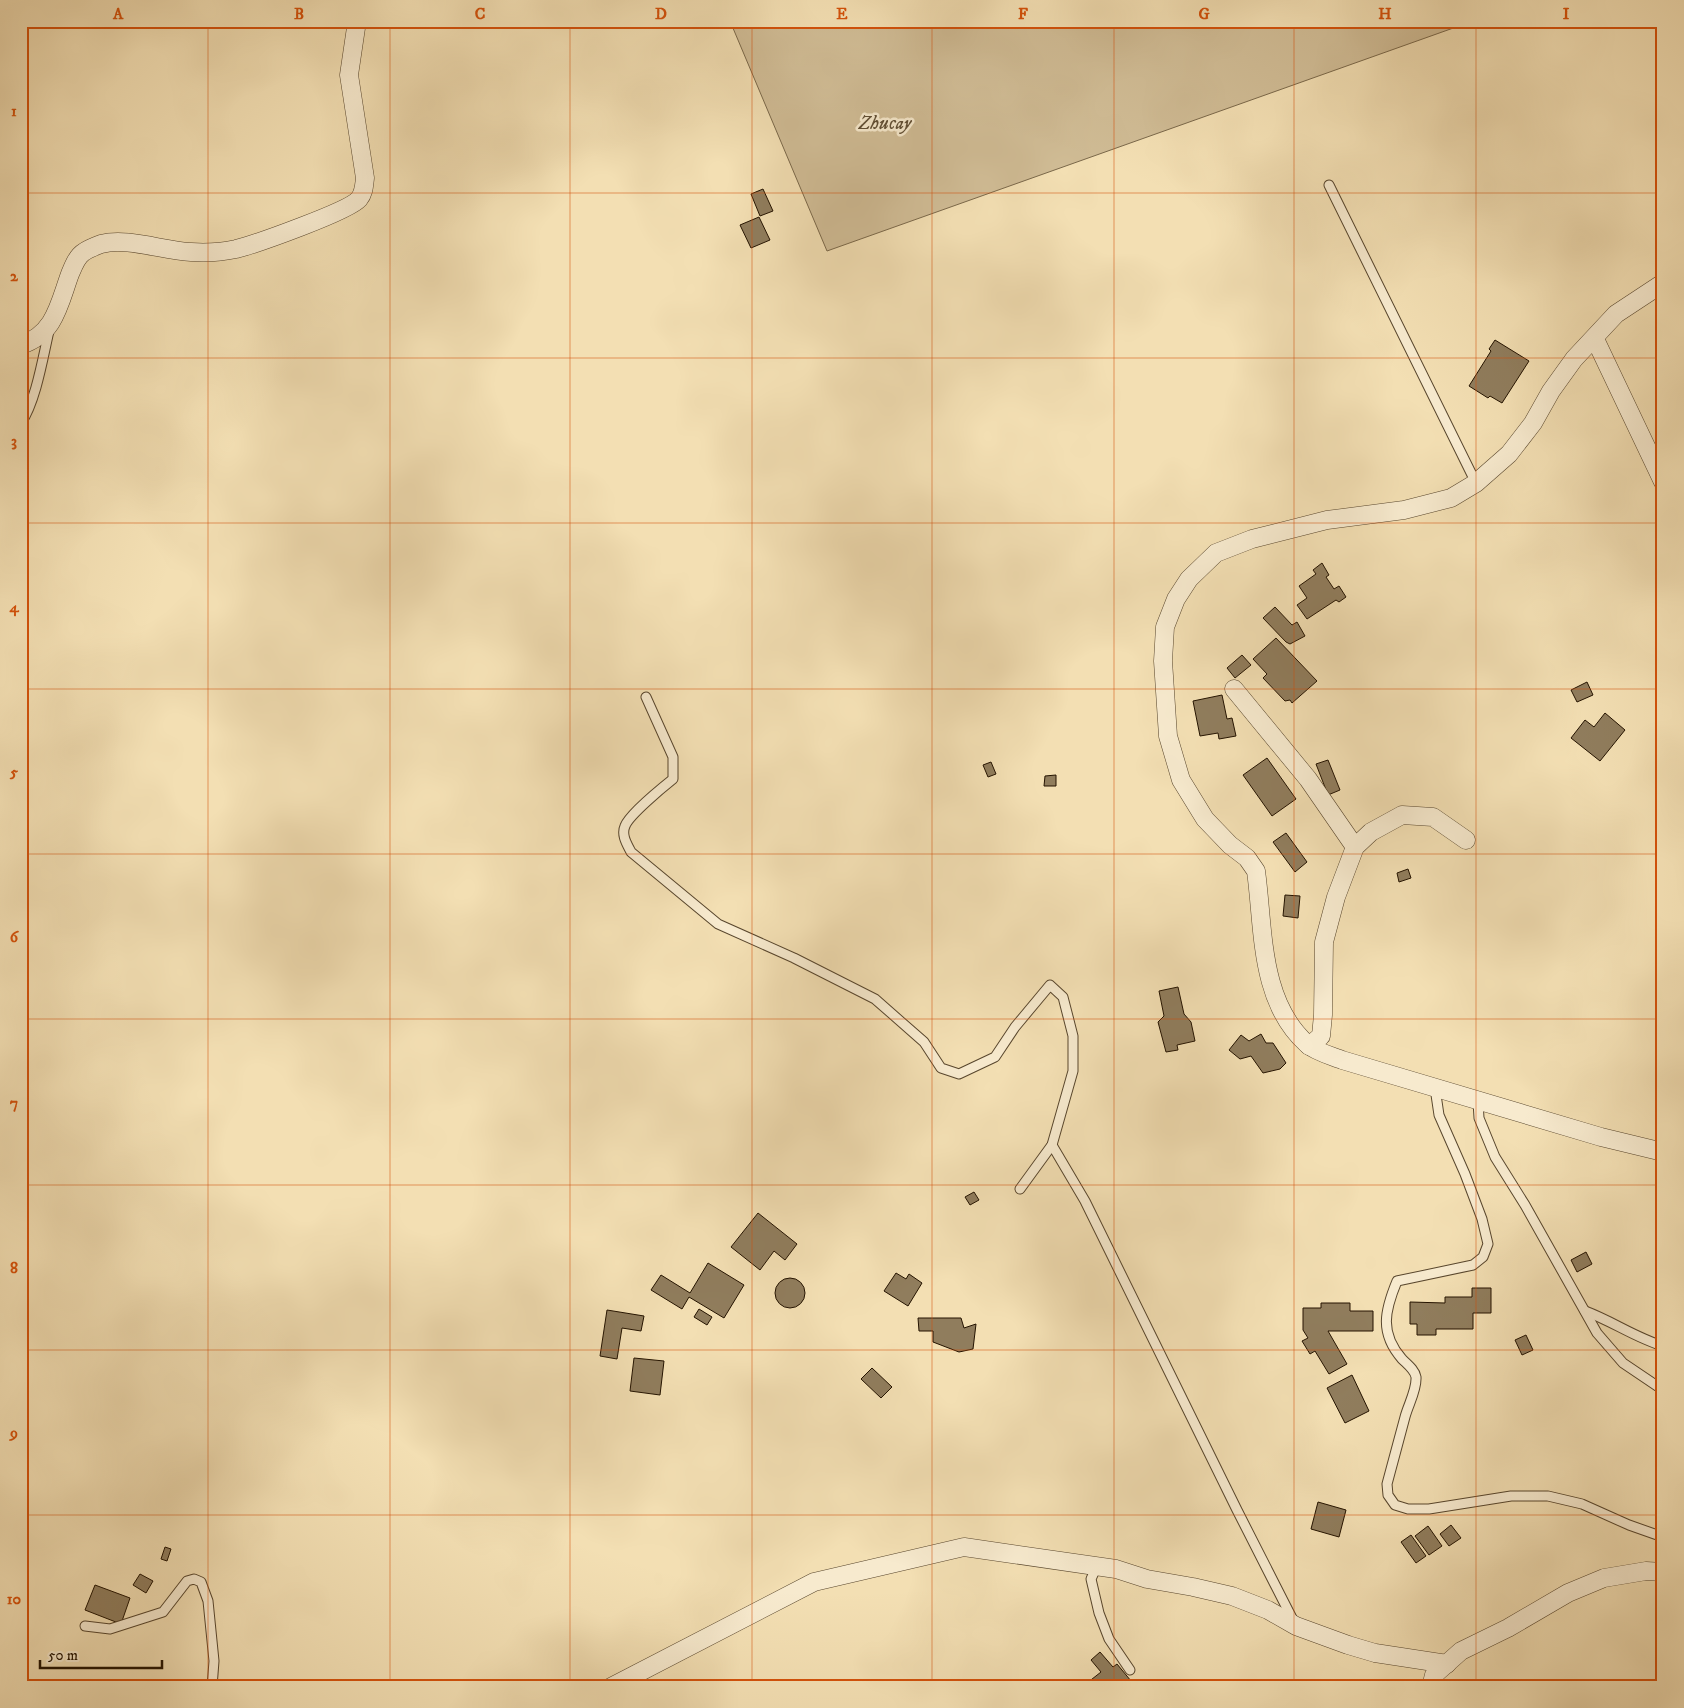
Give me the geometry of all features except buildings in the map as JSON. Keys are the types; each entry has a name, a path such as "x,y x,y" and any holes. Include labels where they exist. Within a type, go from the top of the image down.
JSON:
{"street":[{"path":"21,345 38,338 50,326 73,266 82,252 102,244 121,242 190,252 236,249 302,226 358,201 364,191 365,178 349,75 357,21"},
{"path":"1663,283 1616,314 1595,339 1574,359 1551,391 1533,422 1509,454 1476,483 1451,498 1404,510 1327,520 1252,539 1216,553 1189,579 1176,599 1165,627 1163,661 1168,736 1180,780 1205,819 1230,845 1247,858 1256,871 1267,967 1274,993 1288,1023 1309,1046 1342,1060 1478,1101 1601,1137 1663,1152"},
{"path":"1595,339 1663,482"},
{"path":"1234,689 1308,779 1355,847"},
{"path":"1309,1046 1321,1036 1324,1014 1324,942 1336,897 1355,847 1371,832 1402,815 1433,817 1466,840"},
{"path":"611,1687 814,1582 964,1547 1116,1569 1146,1579 1232,1596 1268,1610 1296,1626 1319,1636 1375,1653 1447,1664"},
{"path":"1431,1687 1434,1675 1461,1651 1508,1628 1568,1593 1604,1578 1646,1571 1663,1572"}],"lane":[{"path":"1329,185 1476,483"},
{"path":"21,423 26,415 37,379 50,326"},
{"path":"646,697 674,758 673,778 652,796 625,825 624,838 631,852 718,924 794,958 875,999 924,1042 942,1068 959,1074 995,1058 1015,1027 1050,985 1063,997 1073,1036 1073,1071 1052,1145 1020,1189"},
{"path":"1435,1088 1439,1115 1465,1174 1482,1219 1488,1244 1483,1257 1473,1265 1397,1281 1390,1297 1386,1324 1388,1340 1414,1372 1416,1385 1405,1415 1388,1484 1388,1495 1395,1505 1408,1509 1428,1509 1511,1496 1548,1496 1582,1504 1663,1537"},
{"path":"1478,1101 1479,1118 1495,1157 1525,1205 1597,1333 1622,1363 1663,1390"},
{"path":"1052,1145 1085,1201 1194,1424 1296,1626"},
{"path":"1585,1311 1602,1317 1650,1342 1663,1346"},
{"path":"1097,1566 1091,1579 1099,1613 1109,1639 1130,1670"},
{"path":"85,1626 110,1629 162,1612 187,1581 194,1579 201,1582 208,1601 214,1661 212,1687"}],"green space":[{"name":"Zhucay","path":"730,21 1473,21 827,251"}]}
